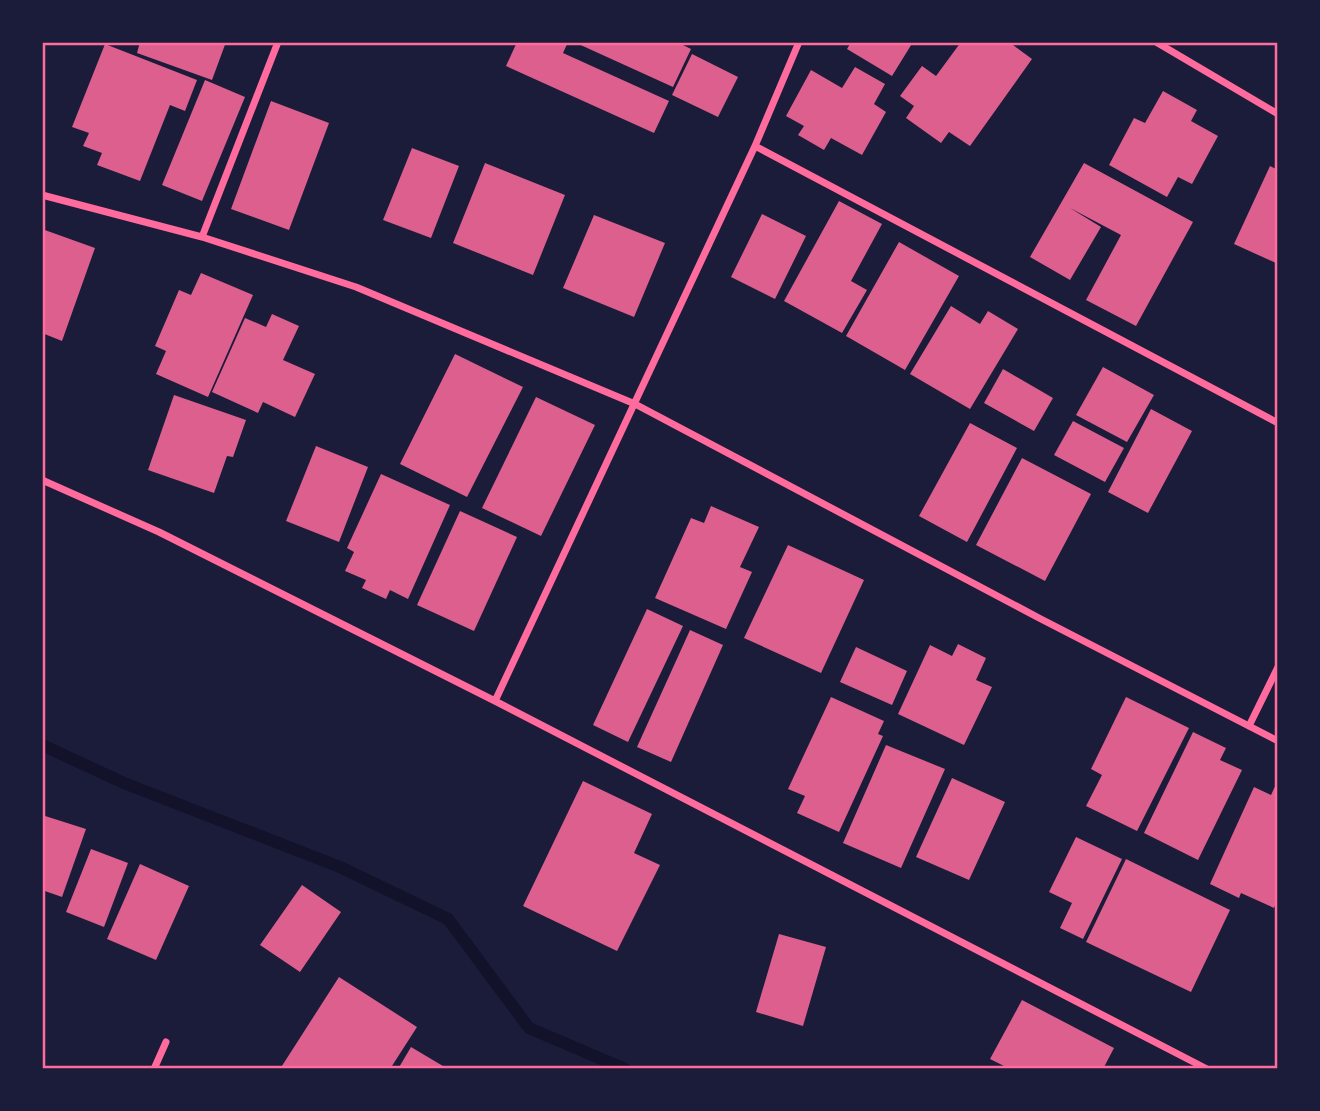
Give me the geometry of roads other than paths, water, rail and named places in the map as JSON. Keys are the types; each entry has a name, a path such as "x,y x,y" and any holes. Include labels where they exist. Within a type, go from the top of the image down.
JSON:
{"street":[{"path":"202,237 278,42"},
{"path":"495,701 755,146 799,42"},
{"path":"1156,42 1278,114"},
{"path":"755,146 1278,423"},
{"path":"42,195 202,237 356,287 635,404 1039,618 1278,740"},
{"path":"42,480 159,532 495,701 1207,1069"},
{"path":"1250,726 1278,667"},
{"path":"153,1069 166,1042"}],"waterway":[{"path":"42,745 124,783 340,867 448,919 529,1028 625,1069"}]}
